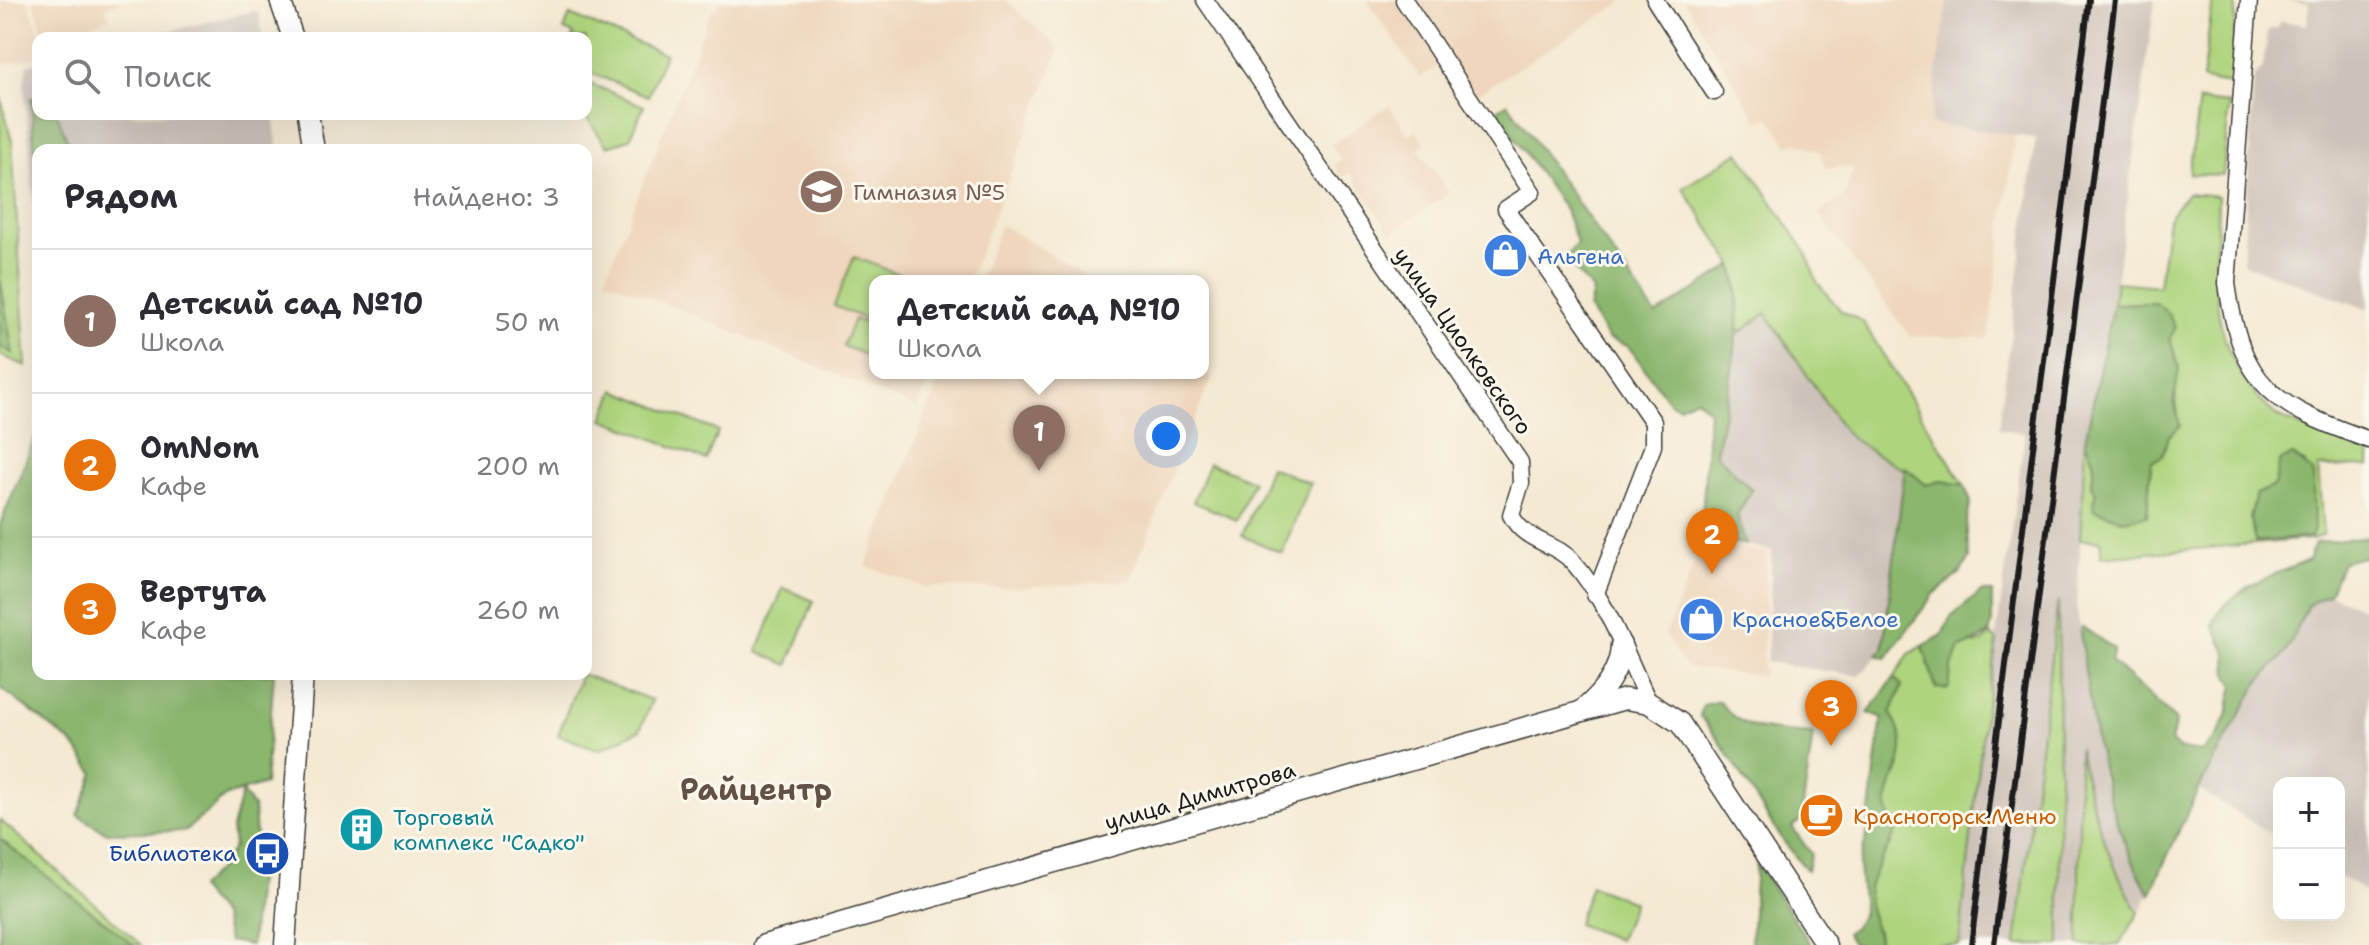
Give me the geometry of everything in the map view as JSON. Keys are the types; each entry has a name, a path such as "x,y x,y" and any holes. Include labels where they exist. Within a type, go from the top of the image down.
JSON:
{"street":[{"path":"280,0 291,32"},
{"name":"улица Циолковского","path":"1205,0 1520,462 1521,483 1511,515 1517,528 1530,538 1564,553 1595,595 1649,703"},
{"path":"1404,0 1532,192 1506,209 1653,422 1653,446 1595,595"},
{"path":"1655,0 1714,92"},
{"path":"2249,0 2228,255 2227,283 2232,318 2250,364 2279,400 2314,420 2369,440"},
{"path":"309,120 313,144"},
{"path":"1584,709 1611,677 1621,656 1621,645"},
{"path":"285,945 303,680"},
{"name":"улица Димитрова","path":"764,945 1584,709 1625,699 1649,703"},
{"path":"1649,703 1680,723 1826,945"}],"shaded area":[{"path":"0,0 28,0 39,32 32,32 32,58 0,66"},
{"path":"33,0 125,0 106,7 110,18 76,30 73,24 43,32"},
{"name":"Гимназия №5","path":"723,0 1006,0 1060,49 970,275 869,275 869,379 929,379 917,408 605,279 710,14"},
{"path":"1367,0 1626,0 1463,103 1438,66 1420,78"},
{"path":"1684,0 1947,0 1930,124 2015,135 1988,338 1910,336 1818,213 1845,195 1854,167 1825,168 1821,152 1797,142 1788,145 1769,116 1758,122"},
{"path":"1947,0 2155,0 2116,282 2085,441 2077,610 2101,776 2135,869 2150,894 2139,913 2114,872 2085,785 2080,753 2079,945 2060,945 2058,610 2016,945 1959,945 1985,713 2025,434 1999,428 2036,138 1930,124"},
{"path":"2279,0 2369,0 2369,310 2243,263 2254,77 2263,68 2268,30 2278,28 2279,21 2307,25 2309,3"},
{"path":"254,11 259,13 262,32 165,32"},
{"path":"32,64 32,120 274,120 277,144 32,144 32,191 24,81 28,65"},
{"path":"1389,105 1409,135 1416,131 1425,143 1418,148 1449,193 1391,233 1350,173 1342,177 1334,165 1341,160 1331,145"},
{"path":"1001,225 1083,275 981,275"},
{"path":"1766,313 1845,432 1860,446 1905,467 1883,650 1859,676 1767,662 1772,551 1746,545 1716,454 1739,334"},
{"path":"1209,374 1212,377 1130,580 1007,588 925,587 866,566 940,379 1209,379"},
{"path":"1705,540 1767,553 1763,676 1685,667 1665,635"},
{"path":"2329,594 2369,611 2369,894 2345,879 2345,777 2273,777 2273,835 2198,789 2256,686 2286,652 2308,605"}],"green space":[{"path":"2213,0 2236,0 2233,84 2202,80"},
{"path":"570,15 665,54 648,96 592,73 592,32 564,30"},
{"path":"592,84 644,106 630,139 607,146 588,120 592,120"},
{"path":"0,94 12,142 26,366 0,355"},
{"path":"2199,101 2229,104 2223,175 2189,174"},
{"path":"1508,103 1656,315 1733,265 1736,336 1716,454 1752,490 1737,515 1746,545 1701,536 1709,410 1696,398 1679,406 1670,403 1628,346 1608,339 1589,308 1593,291 1565,258 1577,243 1565,210 1496,111"},
{"path":"33,120 59,120 69,144 34,144"},
{"path":"1739,152 1807,254 1817,282 1841,311 1863,322 1964,485 1941,481 1927,485 1845,432 1766,313 1739,334 1738,291 1733,265 1683,188"},
{"path":"2187,193 2218,196 2216,294 2225,340 2234,362 2259,399 2277,415 2303,427 2369,448 2369,466 2318,467 2323,535 2312,539 2101,557 2101,541 2080,540 2085,441 2094,463 2092,485 2147,515 2151,462 2162,456 2168,437 2179,426 2170,339 2156,303 2113,304 2116,282 2159,286 2168,219","holes":["2293,456 2305,463 2314,529 2311,537 2255,541 2250,518 2256,495 2275,486 2280,462"]},
{"path":"854,257 900,275 869,275 869,321 834,306"},
{"path":"0,277 13,354 0,346"},
{"path":"2156,303 2169,314 2175,328 2170,339 2179,368 2174,401 2180,426 2168,437 2162,456 2151,462 2147,516 2123,520 2093,509 2096,493 2092,485 2094,463 2085,441 2113,304"},
{"path":"854,319 869,325 869,357 843,346"},
{"path":"615,390 718,431 706,460 603,419"},
{"path":"32,445 32,680 274,680 265,784 226,796 185,831 107,833 78,815 94,773 72,743 0,687 0,525"},
{"path":"2293,456 2313,472 2314,529 2311,537 2255,542 2250,518 2256,494 2274,486 2280,461"},
{"path":"1209,463 1253,481 1237,520 1193,502"},
{"path":"1270,467 1310,483 1282,553 1242,536"},
{"path":"1905,467 1926,485 1941,481 1964,485 1971,502 1966,521 1969,558 1960,573 1934,594 1886,658 1877,655 1883,649"},
{"path":"2369,537 2369,556 2342,562 2329,594 2308,605 2286,652 2256,686 2198,789 2150,894 2120,832 2110,800 2095,733 2084,665 2082,627 2114,649 2111,661 2176,720 2171,741 2179,749 2201,752 2217,737 2227,716 2234,685 2228,675 2227,654 2213,624 2220,611 2254,584 2308,560 2315,543"},
{"path":"783,588 814,601 788,665 757,652"},
{"path":"1981,592 1992,592 1991,629 1982,638 1960,648 1951,669 1949,689 1936,688 1923,646 1942,635 1950,618"},
{"path":"2058,601 2060,945 2016,945"},
{"path":"1990,634 1997,641 1985,713 1959,945 1878,945 1868,895 1877,867 1892,843 1886,800 1889,784 1899,772 1902,742 1891,713 1902,686 1894,678 1909,654 1923,646 1936,688 1960,648 1984,641"},
{"path":"592,678 652,700 640,730 599,750 558,735 579,680"},
{"path":"1894,678 1902,686 1891,713 1902,743 1888,807 1897,828 1869,887 1868,903 1878,945 1854,945 1846,933 1855,927 1863,912 1859,865 1867,835 1882,717 1868,713"},
{"path":"1719,701 1738,720 1749,725 1773,731 1813,734 1801,820 1792,827 1811,854 1807,870 1778,833 1700,716 1703,705"},
{"path":"2079,747 2101,833 2139,913 2119,945 2079,945"},
{"path":"242,792 254,808 258,868 251,945 228,941 223,917 199,888 225,863 234,846 232,828"},
{"path":"0,820 141,945 0,945"},
{"path":"0,839 134,945 0,945"},
{"path":"1756,863 1811,945 1751,945"},
{"path":"1591,886 1634,902 1619,940 1577,924"}],"railway":[{"path":"1971,945 2089,0"},
{"path":"1994,945 2115,0"}],"place":[{"name":"Гимназия №5","path":"822,192"},
{"name":"Альгена","path":"1506,256"},
{"name":"Детский сад №10","path":"1039,471"},
{"name":"OmNom","path":"1712,574"},
{"name":"Красное&Белое","path":"1701,619"},
{"name":"Вертута","path":"1831,746"},
{"name":"Красногорск.Меню","path":"1822,816"},
{"name":"Торговый комплекс \"Садко\"","path":"362,830"},
{"name":"Библиотека","path":"268,853"}],"district":[{"name":"Райцентр","path":"756,789"}]}
